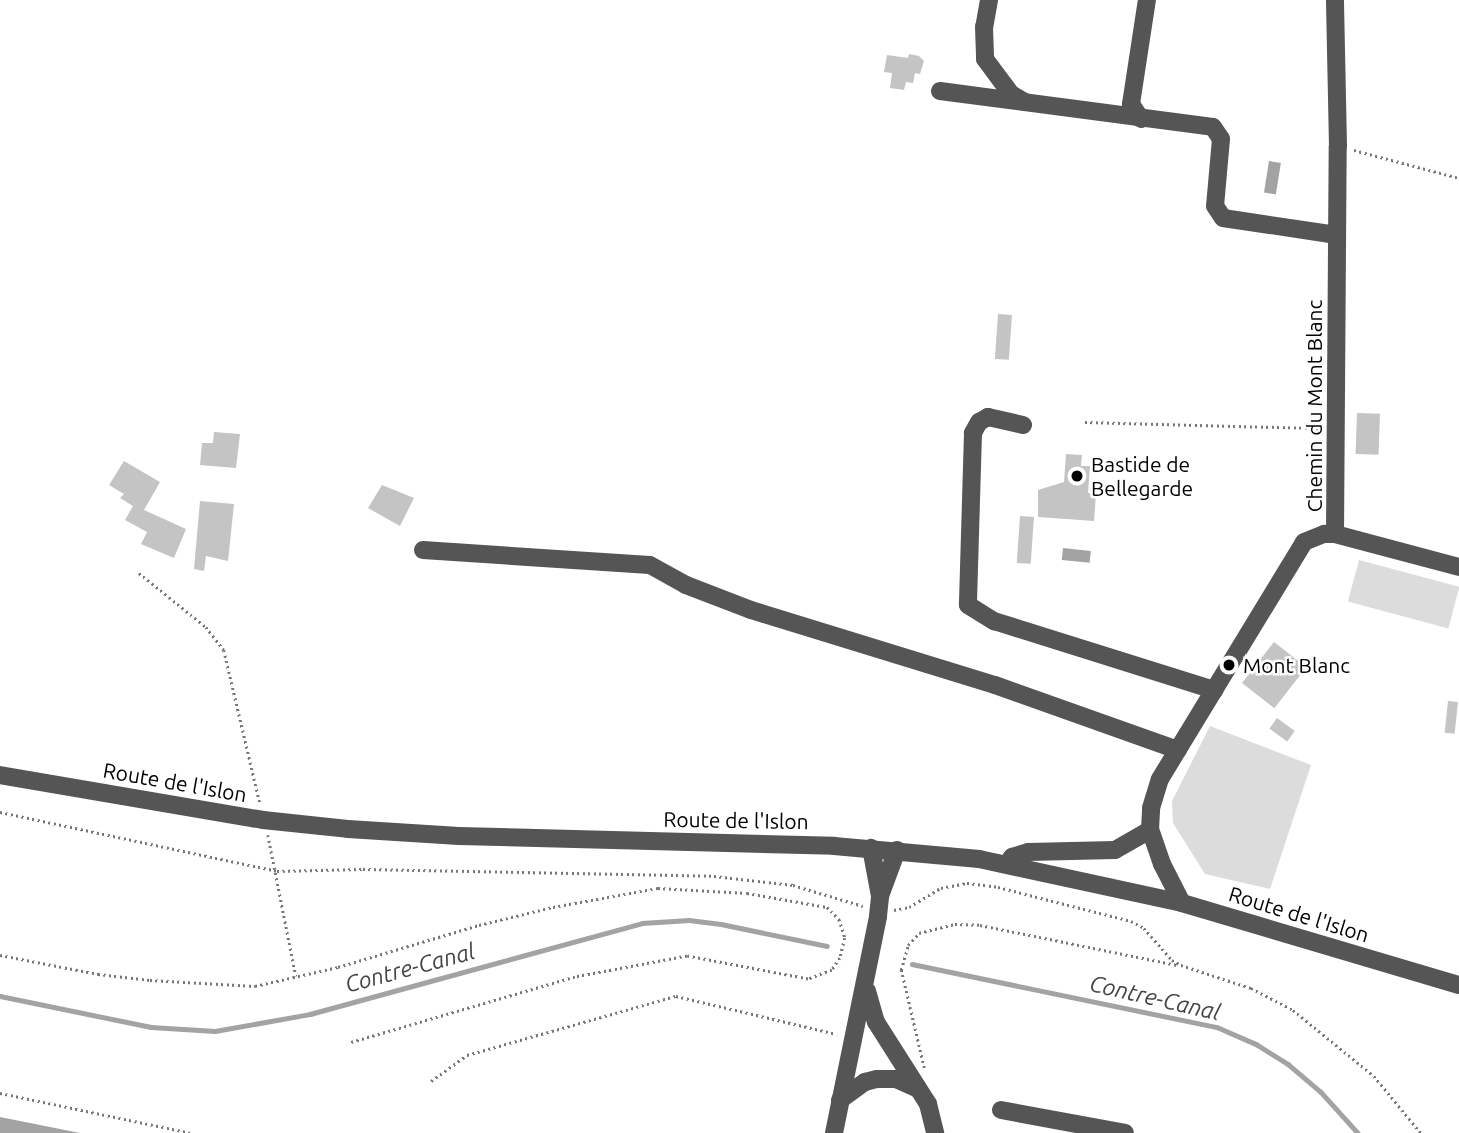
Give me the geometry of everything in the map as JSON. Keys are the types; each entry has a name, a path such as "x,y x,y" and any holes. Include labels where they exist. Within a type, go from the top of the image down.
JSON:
{"street":[{"path":"989,0 984,27 985,60 1012,94 1027,103"},
{"path":"1142,119 1131,104 1147,0"},
{"name":"Chemin du Mont Blanc","path":"1182,903 1162,864 1150,830 1151,808 1160,779 1304,542 1324,534 1335,534 1338,146 1335,0"},
{"path":"940,91 1213,127 1221,139 1215,206 1223,218 1337,235"},
{"path":"1023,425 988,417 979,422 973,433 968,605 994,621 1214,690"},
{"path":"1335,534 1459,567"},
{"path":"423,551 650,565 686,584 751,610 995,685 1178,750"},
{"name":"Route de l'Islon","path":"0,775 264,820 459,836 871,848 1007,864 1182,903 1459,985"},
{"path":"1007,864 1012,858 1028,852 1115,850 1150,830"},
{"path":"871,848 881,904"},
{"path":"834,1133 881,904 897,850"},
{"path":"866,980 868,1001 873,1015 932,1115 935,1133"},
{"path":"840,1100 865,1082 877,1079 896,1080 918,1089"},
{"path":"1001,1110 1125,1133"}],"path":[{"path":"1338,146 1459,178"},
{"path":"1084,422 1336,428"},
{"path":"139,573 206,627 224,650 277,871 296,977"},
{"path":"0,812 277,871 363,869 714,876 793,885 881,904 909,907 928,894 954,884 998,887 1130,921 1144,928 1171,960 1181,965"},
{"path":"0,955 98,974 198,984 255,986 553,907 658,888 747,893 827,907 839,919 845,938 840,957 832,970 808,979 687,956 575,978 350,1043"},
{"path":"918,1089 925,1083 925,1071 901,970 908,945 919,933 955,925 980,925 1181,965 1251,988 1293,1010 1374,1076 1421,1133"},
{"path":"431,1082 467,1055 676,996 854,1038"},
{"path":"0,1093 191,1133"}],"shaded area":[{"path":"1269,161 1281,163 1276,194 1264,193"},
{"path":"1063,548 1091,551 1090,563 1062,560"},
{"path":"1359,560 1459,587 1448,628 1348,602"},
{"path":"1210,726 1311,765 1270,889 1205,874 1173,823 1172,801"},
{"path":"0,1117 80,1133 0,1133"}],"building":[{"path":"909,54 919,56 924,61 920,74 915,73 913,83 906,82 904,90 890,88 892,73 884,72 887,55 908,58"},
{"path":"998,314 1012,315 1009,360 995,359"},
{"path":"1357,413 1380,414 1379,455 1356,454"},
{"path":"214,432 240,434 236,468 200,465 202,443 213,443"},
{"name":"Bastide de Bellegarde","path":"1066,454 1082,455 1081,466 1090,466 1088,493 1096,494 1094,521 1038,517 1038,490 1064,482"},
{"path":"124,461 160,482 144,510 186,529 174,558 141,544 147,532 125,520 133,506 120,498 124,494 109,485"},
{"path":"382,485 414,498 400,526 368,508"},
{"path":"200,501 234,504 228,561 206,556 204,571 194,569"},
{"path":"1020,516 1034,517 1031,564 1017,563"},
{"path":"1274,642 1306,667 1274,708 1242,683"},
{"path":"1448,701 1458,702 1455,734 1445,733"},
{"path":"1277,718 1295,731 1287,741 1269,729"}],"waterway":[{"name":"Contre-Canal","path":"0,996 151,1027 215,1031 310,1014 642,923 689,920 827,946"},
{"name":"Contre-Canal","path":"912,964 1217,1027 1256,1044 1288,1064 1321,1092 1358,1133"}],"place":[{"name":"Bastide de Bellegarde","path":"1077,476"},
{"name":"Mont Blanc","path":"1229,665"}]}
